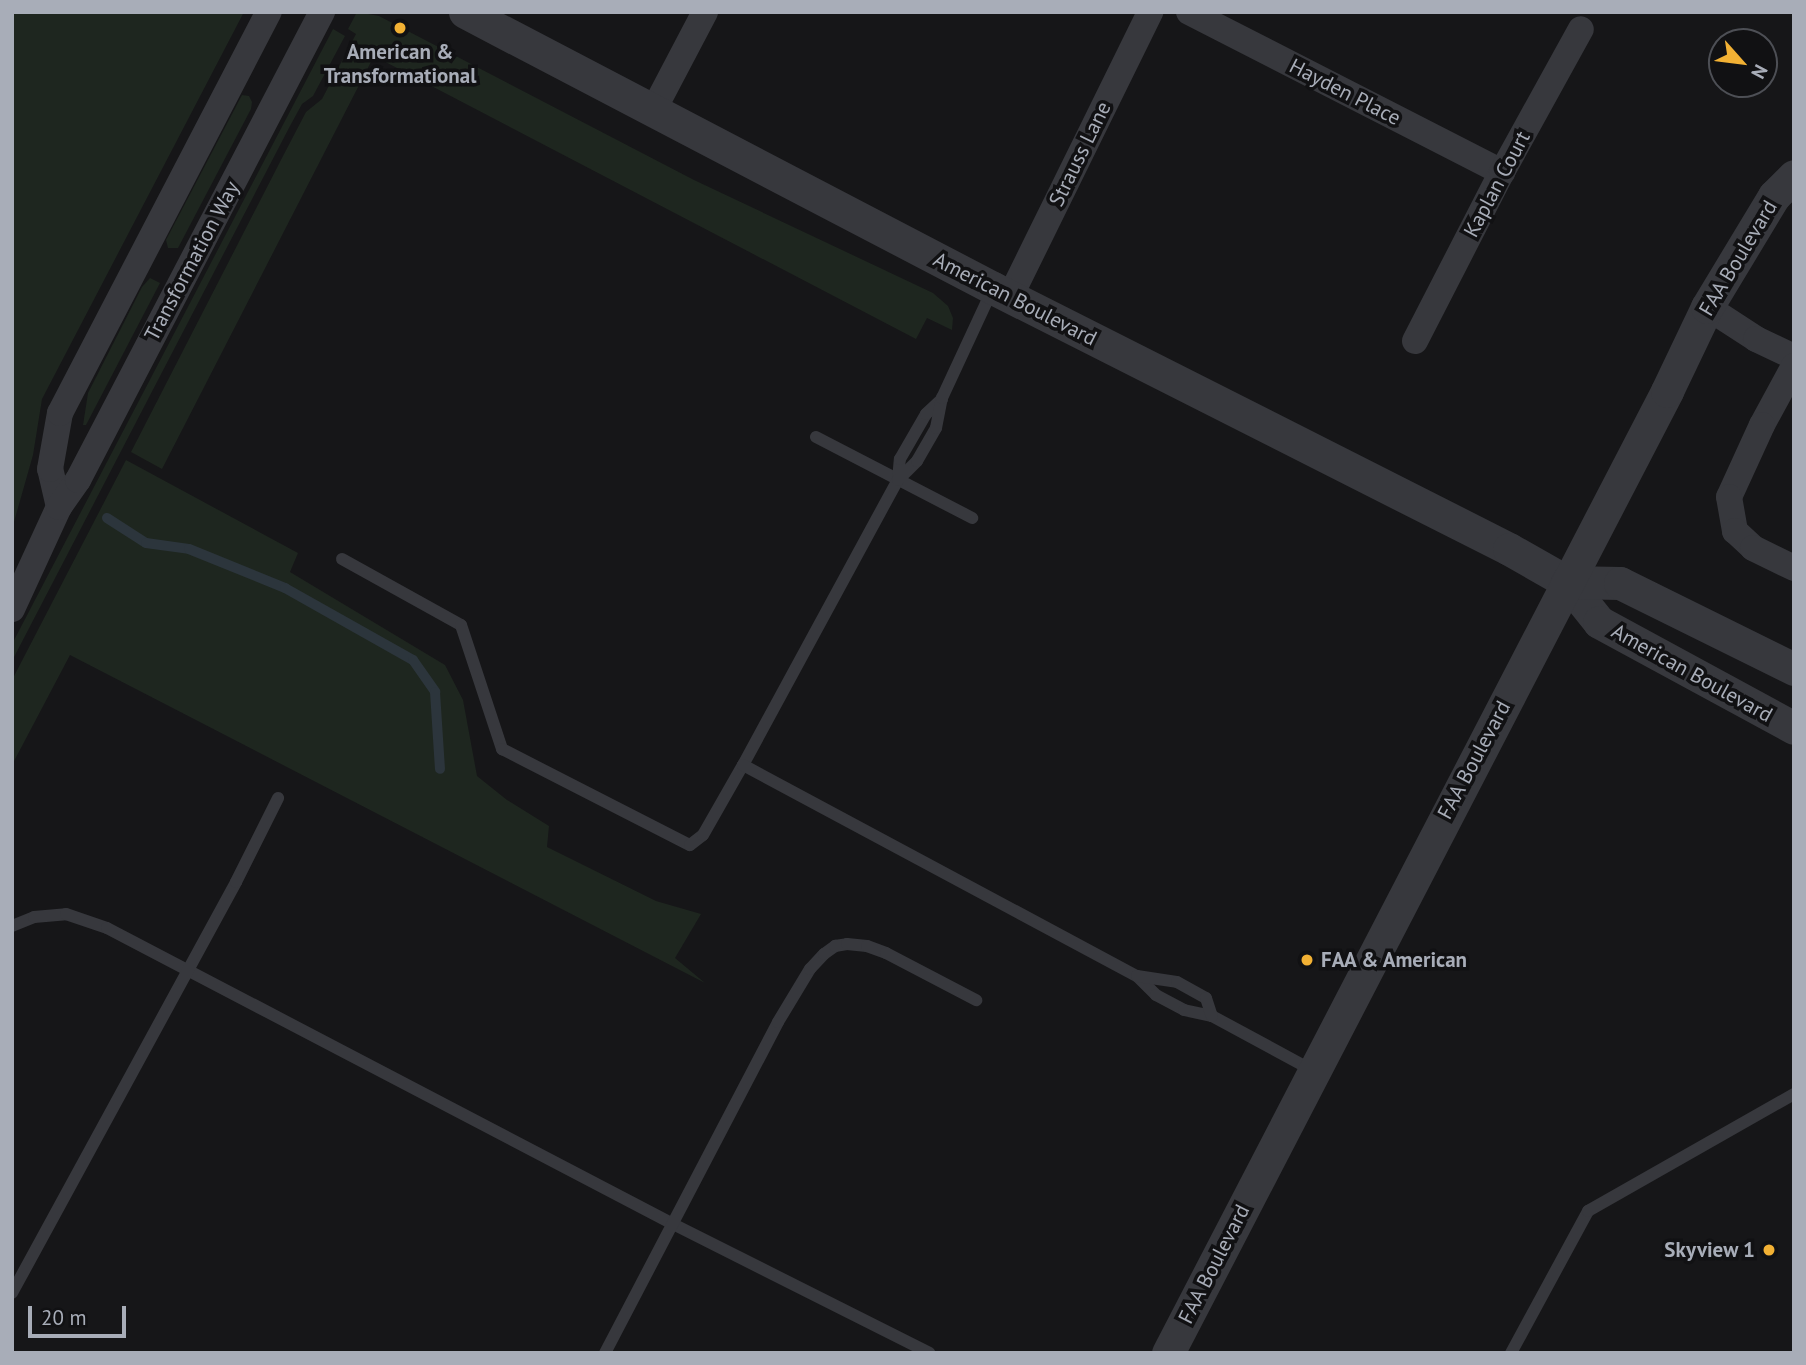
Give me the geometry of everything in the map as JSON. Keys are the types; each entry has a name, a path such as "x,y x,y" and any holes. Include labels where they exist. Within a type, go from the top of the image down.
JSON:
{"street":[{"path":"59,507 50,469 60,413 269,12"},
{"name":"Transformation Way","path":"12,609 59,507 78,480 322,12"},
{"name":"American Boulevard","path":"465,12 1001,292 1567,582 1599,622 1794,728"},
{"path":"653,111 705,12"},
{"name":"Strauss Lane","path":"1001,292 1150,12"},
{"name":"Hayden Place","path":"1189,12 1502,172"},
{"name":"Kaplan Court","path":"1415,341 1502,172 1581,29"},
{"name":"FAA Boulevard","path":"1168,1353 1667,391 1707,307 1774,196 1794,176"},
{"path":"1707,307 1756,339 1794,357"},
{"path":"1794,366 1762,425 1729,497 1735,531 1753,548 1794,568"},
{"name":"American Boulevard","path":"1567,582 1620,583 1794,669"}],"lane":[{"path":"342,559 461,625 502,749 690,845 703,835 743,765 898,480 900,459 926,414 942,398 969,345 1001,292"},
{"path":"816,438 972,518"},
{"path":"743,765 1137,976 1156,995 1184,1010 1212,1016 1313,1070"},
{"path":"12,1293 188,971 278,798"},
{"path":"12,926 34,917 65,914 107,928 673,1224 929,1353"},
{"path":"605,1353 778,1022 810,969 824,954 835,946 867,946 976,1000"},
{"path":"1137,976 1177,982 1206,998 1212,1016"},
{"path":"1511,1353 1588,1211 1794,1094"}],"shaded area":[{"path":"12,12 244,12 42,399 33,455 12,529"},
{"path":"357,12 379,16 694,180 933,293 948,306 953,318 952,330 927,318 916,339 374,56 162,469 131,452 306,112 322,99 356,34 348,29"},
{"path":"333,29 345,36 313,96 302,104 290,126 12,661 12,644"},
{"path":"242,95 249,96 251,109 178,248 168,248 166,240"},
{"path":"150,278 160,283 86,425 83,425 88,393 142,287"},
{"path":"126,460 298,553 290,572 445,665 463,700 477,776 507,800 549,826 547,847 656,901 701,914 675,958 705,983 70,655 12,765 12,680"}],"waterway":[{"path":"107,518 146,543 189,549 285,588 413,660 435,692 440,769"}],"place":[{"name":"American & Transformational","path":"400,28"},
{"name":"FAA & American","path":"1307,960"},
{"name":"Skyview 1","path":"1769,1250"}]}
